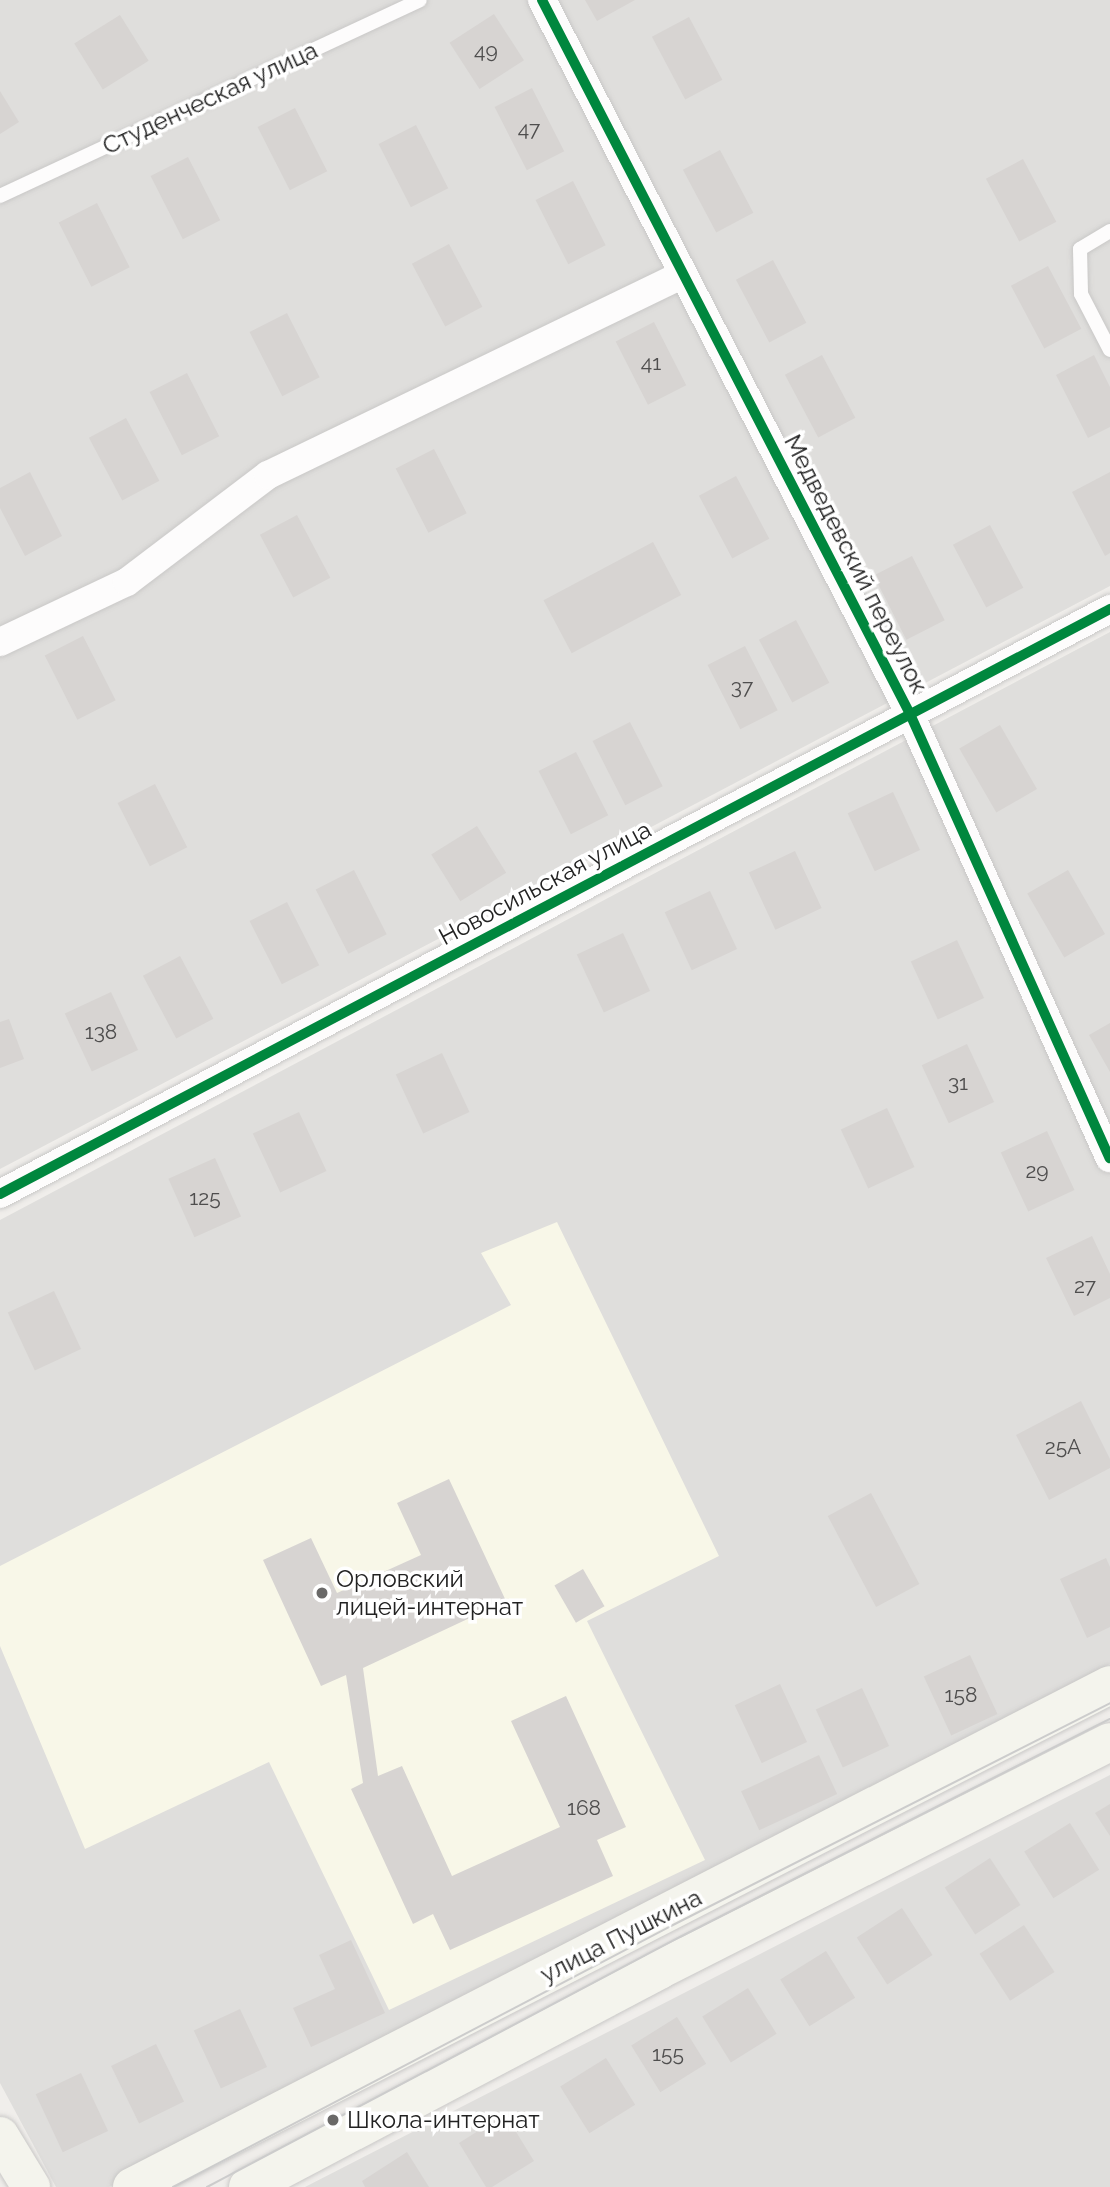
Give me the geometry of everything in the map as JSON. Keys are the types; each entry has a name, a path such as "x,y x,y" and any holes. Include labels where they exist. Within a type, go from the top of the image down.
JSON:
{"main road":[{"name":"улица Пушкина","path":"132,2187 1110,1685"},
{"name":"улица Пушкина","path":"248,2187 659,1970 1110,1742"},
{"path":"0,2136 31,2187"}],"street":[{"name":"Медведевский переулок","path":"542,0 910,714 1110,1158"},
{"path":"0,642 127,582 268,475 683,274"},
{"name":"Новосильская улица","path":"0,1194 1110,609"}],"lane":[{"name":"Студенческая улица","path":"0,197 420,0"},
{"path":"1110,231 1080,249 1081,294 1110,351"}],"shaded area":[{"path":"0,0 1110,0 1110,586 0,1169"},
{"path":"1110,632 1110,1664 129,2178 109,2187 56,2187 0,2083 0,1220"},
{"name":"Орловский лицей-интернат","path":"557,1222 719,1556 587,1621 705,1860 389,2010 269,1762 85,1849 0,1646 0,1566 511,1305 481,1253"},
{"path":"1110,1775 1110,2187 305,2187"}],"building":[{"path":"585,0 635,0 597,21"},
{"path":"494,14 524,60 480,89 450,43"},
{"path":"120,15 149,61 103,89 74,44"},
{"path":"689,17 722,80 685,99 652,37"},
{"path":"532,88 564,151 527,170 495,107"},
{"path":"0,91 19,122 0,134"},
{"path":"295,108 327,171 290,190 258,127"},
{"path":"416,125 448,188 411,207 379,144"},
{"path":"720,150 753,213 716,232 683,170"},
{"path":"188,157 220,220 183,239 151,176"},
{"path":"1023,159 1056,222 1019,241 986,179"},
{"path":"573,181 606,245 568,264 536,200"},
{"path":"97,203 130,267 91,287 59,223"},
{"path":"449,244 482,307 445,326 412,264"},
{"path":"773,260 806,323 769,342 736,280"},
{"path":"1048,266 1081,329 1044,348 1011,286"},
{"path":"287,313 320,377 282,396 250,332"},
{"path":"654,322 686,385 648,405 616,342"},
{"path":"822,355 855,418 818,437 785,375"},
{"path":"1094,355 1110,387 1110,427 1088,438 1056,375"},
{"path":"187,373 219,436 182,455 150,392"},
{"path":"126,418 159,481 122,500 89,438"},
{"path":"434,449 467,513 428,533 396,469"},
{"path":"30,472 62,536 25,556 0,508 0,488"},
{"path":"1110,472 1110,553 1105,556 1072,492"},
{"path":"736,476 769,539 732,558 699,496"},
{"path":"297,515 330,578 293,597 260,535"},
{"path":"990,525 1023,588 986,607 953,545"},
{"path":"653,542 681,595 572,653 544,600"},
{"path":"912,556 945,620 906,640 874,576"},
{"path":"796,620 829,683 792,702 759,640"},
{"path":"83,636 116,700 77,720 45,656"},
{"path":"745,646 778,710 740,729 708,665"},
{"path":"630,722 663,786 625,805 593,741"},
{"path":"1000,725 1037,789 996,813 959,749"},
{"path":"576,752 608,815 571,834 539,771"},
{"path":"155,784 187,847 150,866 118,803"},
{"path":"893,792 920,850 875,871 848,813"},
{"path":"477,826 506,873 460,901 431,855"},
{"path":"795,851 822,908 775,930 749,873"},
{"path":"354,870 387,934 348,954 316,890"},
{"path":"1068,870 1105,934 1064,958 1027,894"},
{"path":"710,891 737,949 692,970 665,912"},
{"path":"287,902 319,965 282,984 250,921"},
{"path":"623,933 650,991 604,1013 577,955"},
{"path":"957,940 984,998 938,1020 911,962"},
{"path":"180,956 213,1019 176,1038 143,976"},
{"path":"111,992 138,1050 92,1072 65,1014"},
{"path":"9,1019 24,1059 0,1068 0,1022"},
{"path":"1110,1023 1110,1072 1089,1035"},
{"path":"967,1044 994,1102 949,1123 922,1065"},
{"path":"442,1053 469,1112 423,1133 396,1075"},
{"path":"887,1108 914,1167 868,1188 841,1130"},
{"path":"299,1112 326,1171 280,1192 253,1134"},
{"path":"1047,1131 1074,1190 1028,1211 1001,1153"},
{"path":"215,1158 241,1216 194,1237 168,1179"},
{"path":"1092,1236 1110,1274 1110,1298 1074,1316 1046,1258"},
{"path":"54,1291 81,1349 35,1371 8,1313"},
{"path":"1081,1401 1110,1459 1110,1468 1049,1500 1016,1435"},
{"path":"449,1479 506,1601 363,1668 378,1776 402,1766 452,1876 560,1827 511,1721 566,1696 626,1827 597,1840 613,1876 450,1950 433,1914 413,1924 351,1789 363,1783 346,1675 321,1686 263,1560 311,1538 337,1593 421,1555 397,1503"},
{"path":"871,1493 919,1584 876,1607 828,1516"},
{"path":"1106,1558 1110,1567 1110,1627 1087,1638 1060,1579"},
{"path":"583,1569 604,1606 576,1623 554,1586"},
{"path":"970,1655 997,1714 951,1735 924,1677"},
{"path":"780,1684 807,1742 762,1763 735,1705"},
{"path":"862,1688 889,1746 843,1768 816,1710"},
{"path":"819,1755 837,1794 759,1830 741,1791"},
{"path":"1110,1804 1110,1836 1095,1813"},
{"path":"1070,1823 1099,1870 1053,1898 1024,1852"},
{"path":"990,1858 1020,1905 975,1934 945,1887"},
{"path":"902,1908 932,1955 887,1984 857,1937"},
{"path":"1024,1925 1054,1972 1010,2001 980,1954"},
{"path":"351,1940 385,2013 311,2047 293,2008 335,1989 319,1955"},
{"path":"826,1951 855,1998 809,2026 780,1980"},
{"path":"748,1988 777,2034 731,2062 702,2017"},
{"path":"240,2009 267,2067 221,2089 194,2031"},
{"path":"677,2017 706,2064 660,2092 631,2046"},
{"path":"156,2044 184,2102 139,2123 111,2066"},
{"path":"606,2058 635,2105 589,2133 560,2087"},
{"path":"81,2073 108,2131 63,2152 36,2094"},
{"path":"505,2114 534,2161 492,2187 486,2187 459,2143"},
{"path":"407,2152 429,2187 365,2187 362,2181"}],"tram line":[{"path":"173,2187 671,1926 1110,1703"},
{"path":"207,2187 680,1937 1110,1719"}],"cycle path":[{"path":"542,0 910,714 1110,1158"},
{"path":"0,1194 1110,609"}],"place":[{"name":"Орловский лицей-интернат","path":"322,1593"},
{"name":"Школа-интернат","path":"333,2120"}]}
